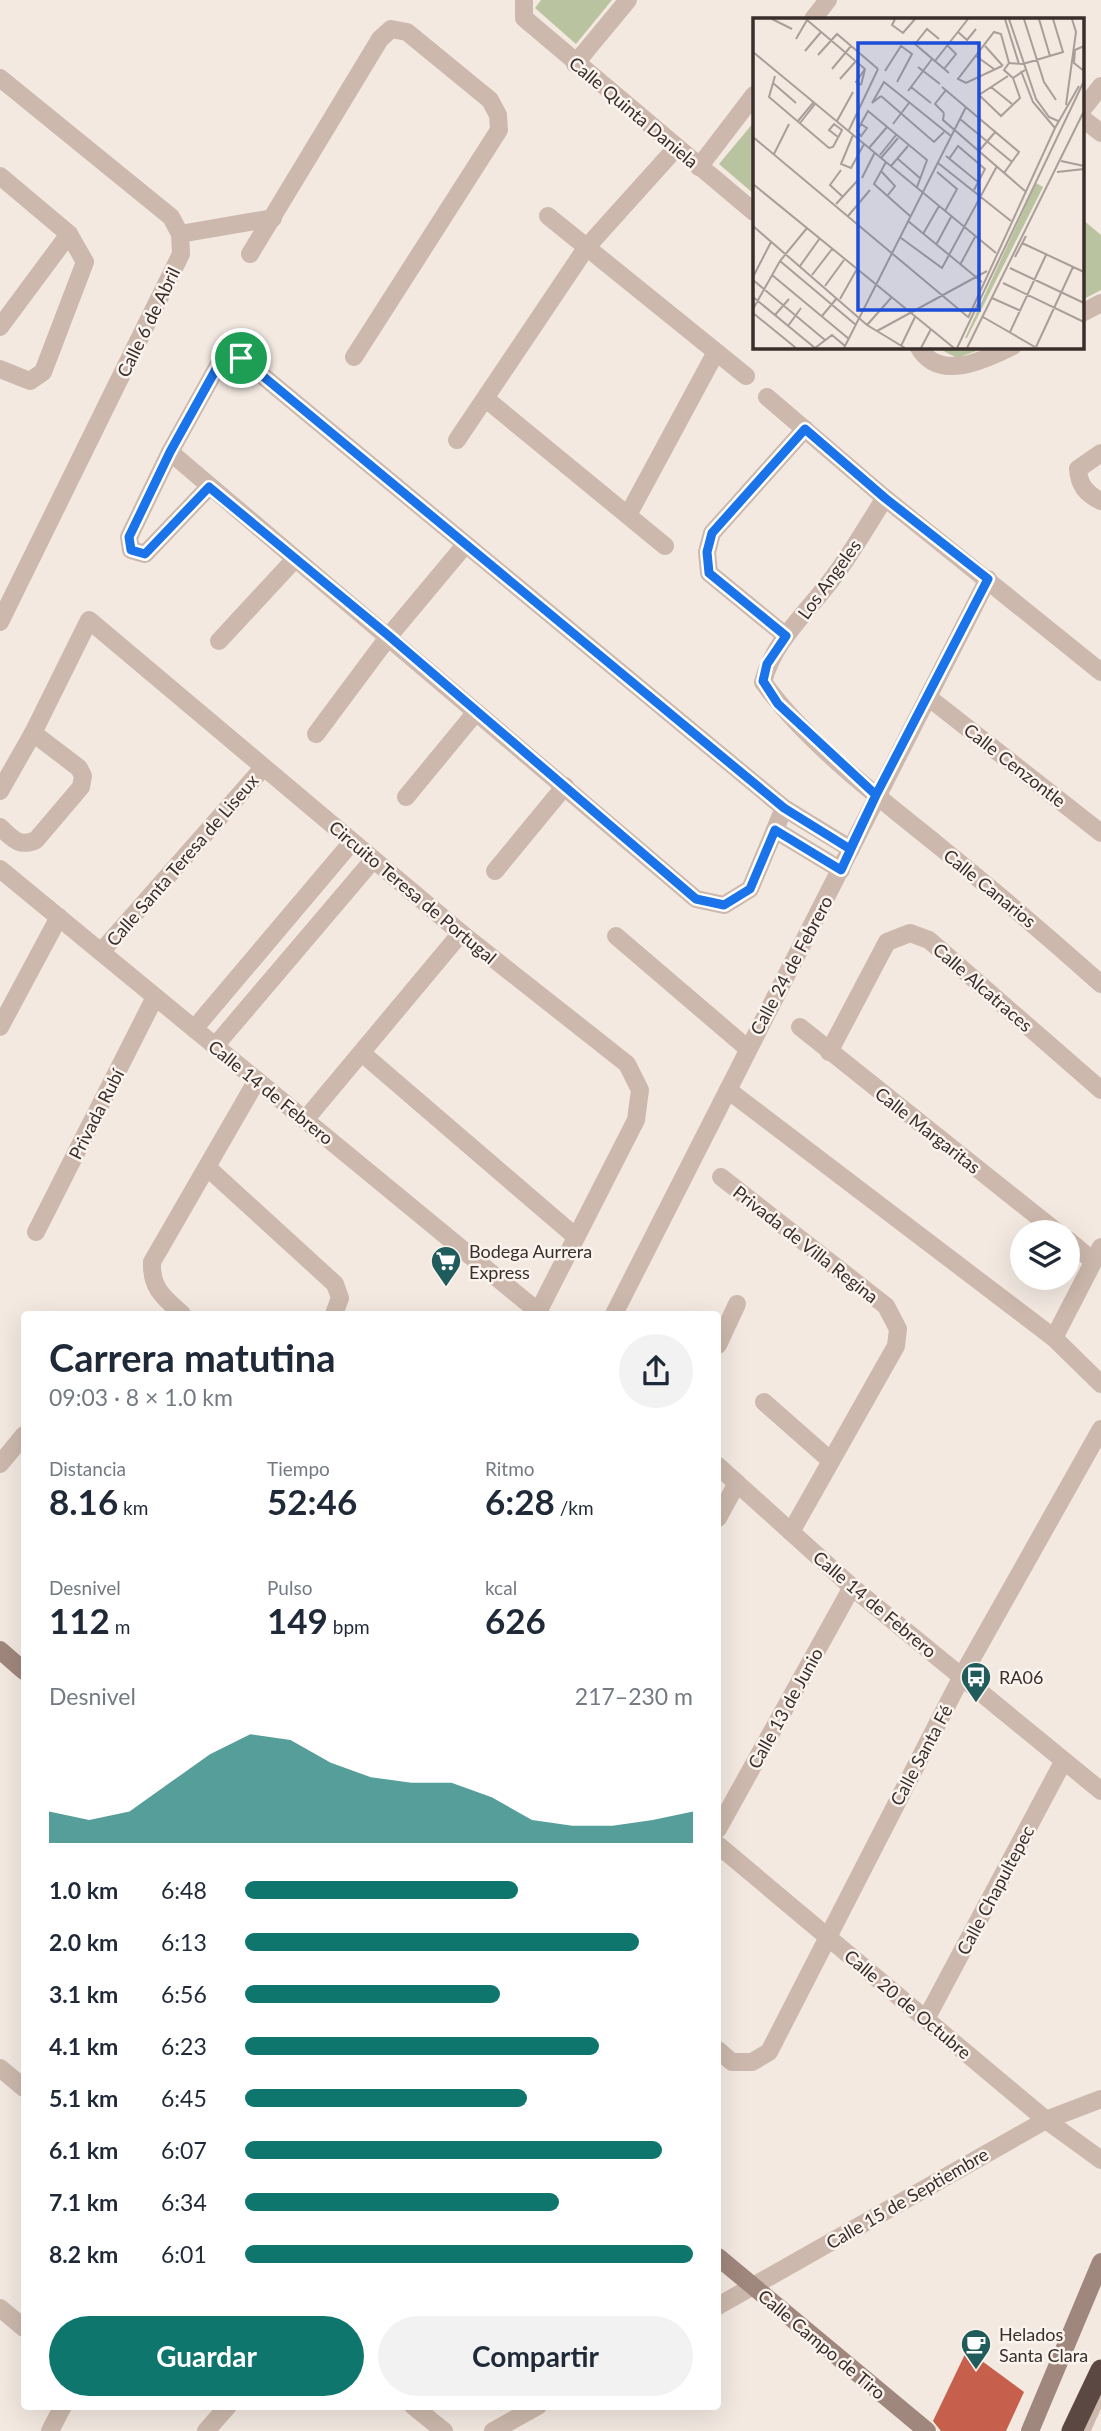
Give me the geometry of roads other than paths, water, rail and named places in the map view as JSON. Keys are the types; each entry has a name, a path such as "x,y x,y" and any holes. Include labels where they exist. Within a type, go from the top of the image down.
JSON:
{"highway":[{"path":"1072,2431 1101,2370"}],"street":[{"path":"575,64 628,0"},
{"path":"814,18 828,0"},
{"name":"Calle Quinta Daniela","path":"523,3 524,18 575,64 753,211"},
{"path":"250,254 380,39 391,29 407,32 490,100 498,115 499,130 354,357"},
{"path":"0,78 171,218 180,234 273,218"},
{"path":"1084,107 1101,86"},
{"path":"699,167 753,96"},
{"path":"1084,120 1101,133"},
{"path":"457,440 586,248 676,148"},
{"path":"0,176 69,234 85,262 43,372 30,381 0,369"},
{"path":"548,216 746,376"},
{"path":"0,327 69,234"},
{"name":"Calle 6 de Abril","path":"0,622 181,254 180,234"},
{"path":"1084,312 1101,303"},
{"path":"919,348 923,356 953,368 982,361 1009,348"},
{"path":"628,515 716,352"},
{"path":"209,487 145,554 131,550 129,537 170,452 220,362 230,357 241,358 784,808 850,849"},
{"path":"767,397 885,498 1101,673"},
{"path":"486,399 665,546"},
{"name":"Los Angeles","path":"805,429 712,533 707,552 709,573 786,636 835,576 885,498"},
{"path":"170,452 696,899 724,905 750,889 784,808"},
{"path":"1101,453 1077,469 1079,480 1088,494 1101,501"},
{"path":"316,734 389,636 465,545"},
{"path":"219,641 295,559"},
{"name":"Calle 24 de Febrero","path":"616,1311 988,579"},
{"name":"Circuito Teresa de Portugal","path":"0,791 33,733 89,620 461,933 627,1064 640,1090 636,1120 541,1311"},
{"name":"Calle Canarios","path":"786,636 767,664 763,681 778,704 876,795 1038,927 1101,983"},
{"name":"Calle Cenzontle","path":"928,696 1101,833"},
{"path":"406,797 476,712"},
{"path":"0,827 16,842 27,844 36,840 82,788 83,776 79,768 33,733"},
{"name":"Calle Santa Teresa de Liseux","path":"101,952 263,768"},
{"path":"495,871 565,786"},
{"path":"775,830 841,870"},
{"path":"194,1029 352,842"},
{"path":"215,1046 373,860"},
{"name":"Calle 14 de Febrero","path":"0,869 538,1311"},
{"path":"0,1027 59,917"},
{"path":"305,1120 363,1054 461,933"},
{"name":"Calle Alcatraces","path":"829,1052 887,942 910,933 929,940 1101,1090"},
{"path":"616,936 747,1048"},
{"name":"Privada Rubí","path":"36,1232 155,997"},
{"name":"Calle Margaritas","path":"800,1027 1042,1220"},
{"path":"363,1054 576,1237"},
{"path":"179,1311 164,1298 151,1280 152,1262 257,1080"},
{"path":"728,1090 1054,1338 1101,1384"},
{"path":"208,1168 335,1283 340,1298 335,1311"},
{"name":"Privada de Villa Regina","path":"720,1177 886,1306 898,1329 896,1346 791,1532"},
{"path":"1054,1338 1097,1254 1080,1246"},
{"path":"721,1339 737,1304"},
{"path":"764,1402 831,1461"},
{"name":"Calle Santa Fé","path":"721,2053 732,2062 752,2062 769,2052 826,1936 962,1676 1101,1429"},
{"path":"0,1464 21,1439"},
{"name":"Calle 14 de Febrero","path":"721,1469 852,1587 1101,1791"},
{"path":"721,1512 737,1483"},
{"name":"Calle 13 de Junio","path":"721,1824 852,1587"},
{"path":"0,1650 21,1668"},
{"name":"Calle Chapultepec","path":"926,2019 1063,1762"},
{"name":"Calle 20 de Octubre","path":"721,1848 1046,2120 1101,2160"},
{"path":"0,2068 21,2086"},
{"name":"Calle 15 de Septiembre","path":"721,2304 1046,2120 1101,2099"},
{"name":"Calle Campo de Tiro","path":"721,2260 927,2431"},
{"path":"1030,2431 1101,2262"},
{"path":"0,2308 21,2326"},
{"path":"50,2431 61,2410"},
{"path":"206,2431 224,2410"},
{"path":"419,2410 444,2431"},
{"path":"493,2431 531,2410"}],"lane":[{"path":"1086,2431 1101,2398"}],"place":[{"name":"Bodega Aurrera Express","path":"446,1288"},
{"name":"RA06","path":"976,1704"},
{"name":"Helados Santa Clara","path":"976,2371"}]}
